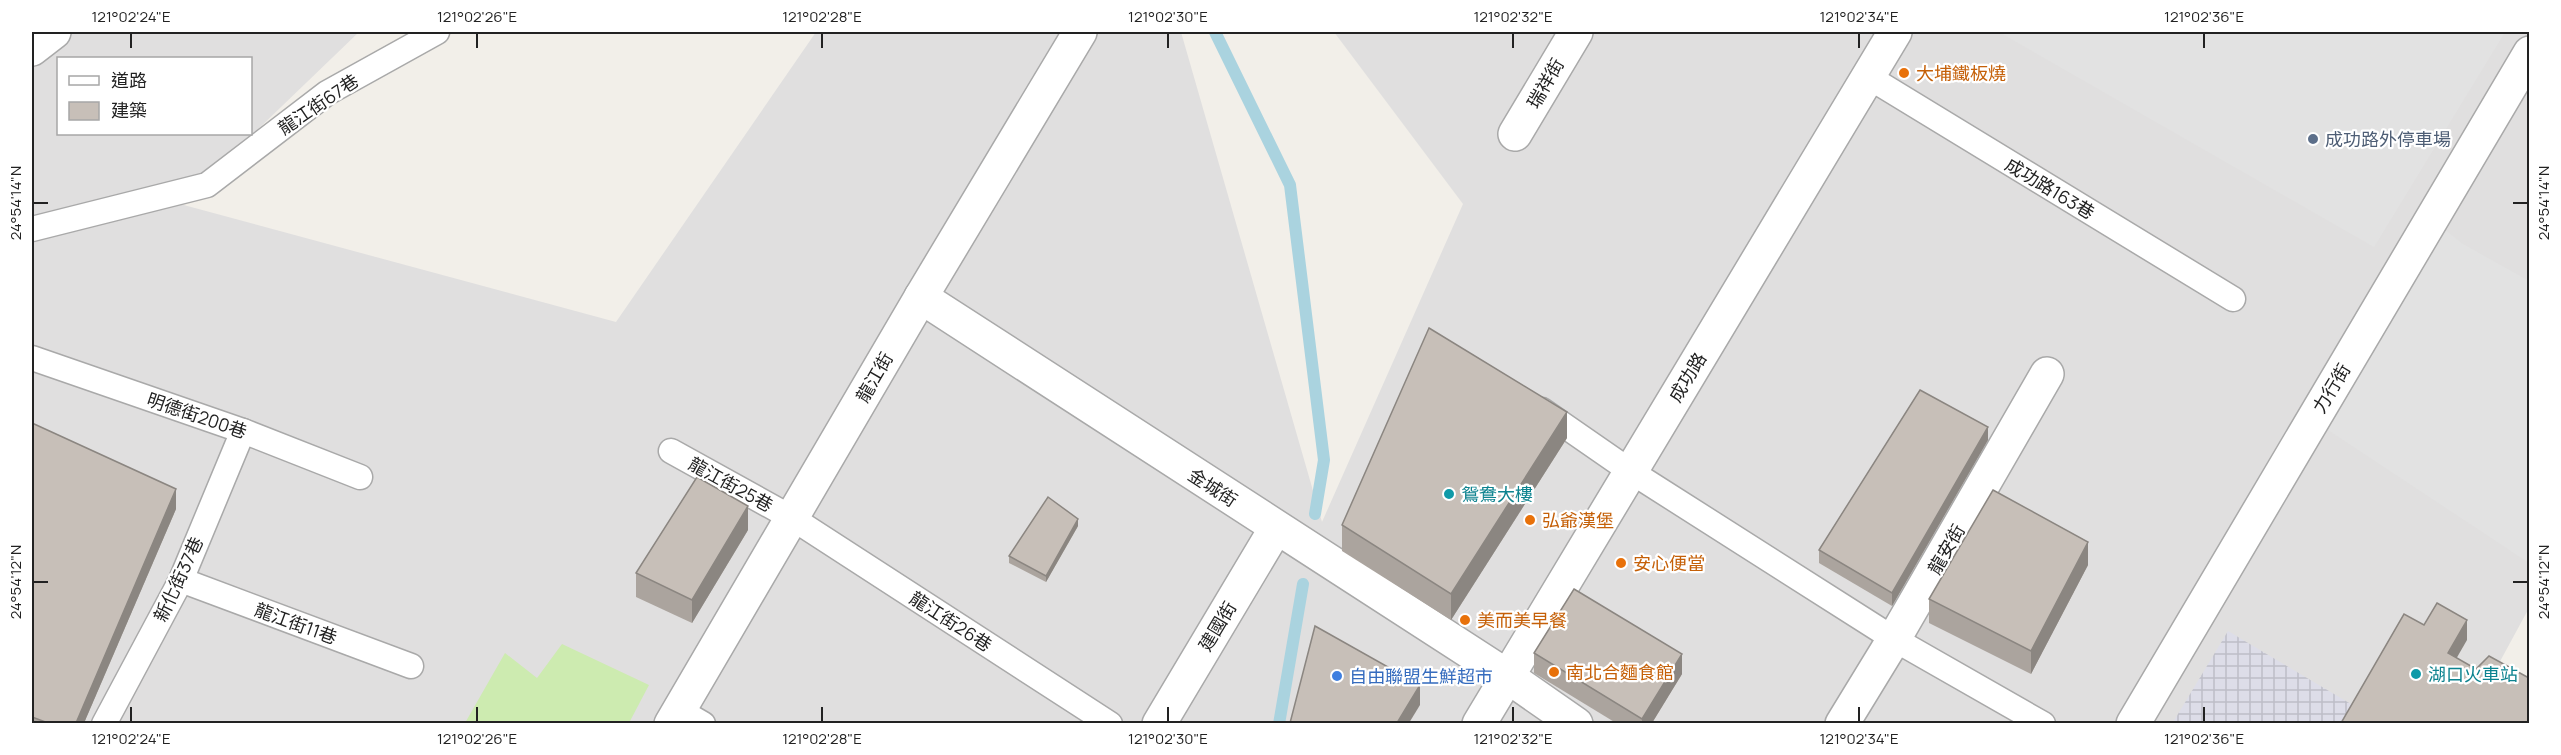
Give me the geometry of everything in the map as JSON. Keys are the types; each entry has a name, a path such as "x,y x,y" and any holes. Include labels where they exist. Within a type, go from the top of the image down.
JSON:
{"street":[{"path":"32,49 54,32"},
{"name":"龍江街","path":"685,719 792,518 1080,32"},
{"name":"瑞祥街","path":"1515,134 1576,32"},
{"name":"成功路","path":"1479,723 1895,32"},
{"name":"力行街","path":"2133,723 2529,53"},
{"name":"金城街","path":"921,297 1507,676"},
{"name":"龍安街","path":"1842,723 1894,639 2047,374"},
{"name":"建國街","path":"1158,723 1276,528"},
{"path":"1507,676 1576,723"}],"lane":[{"name":"龍江街67巷","path":"32,229 207,186 327,93 437,32"},
{"name":"成功路163巷","path":"1867,76 2233,299"},
{"name":"明德街200巷","path":"32,357 243,431 360,477"},
{"path":"1523,397 1630,471 1894,639 2043,723"},
{"name":"新化街37巷","path":"104,723 181,580 243,431"},
{"name":"龍江街25巷","path":"671,451 792,518"},
{"name":"龍江街26巷","path":"792,518 1110,723"},
{"name":"龍江街11巷","path":"181,580 411,666"}],"shaded area":[{"path":"32,32 359,32 252,135 252,57 57,57 57,135 252,135 180,204 616,322 816,32 1181,32 1322,522 1463,204 1334,32 2529,32 2529,608 2466,724 32,723"},
{"name":"成功路外停車場","path":"1999,32 2505,32 2374,247"},
{"path":"2443,228 2463,244 2529,281 2529,563 2328,430"},
{"path":"2228,631 2361,710 2353,723 2172,724"}],"green space":[{"path":"562,644 649,685 629,723 465,723 505,653 537,678"}],"building":[{"name":"鴛鴦大樓","path":"1429,328 1567,412 1451,594 1342,525"},
{"path":"1920,390 1988,427 1892,593 1819,550"},
{"path":"32,423 176,489 76,723 48,723 32,717"},
{"path":"697,477 748,506 692,600 636,573"},
{"path":"1993,490 2088,542 2031,651 1929,599"},
{"path":"1048,497 1078,519 1046,576 1009,556"},
{"path":"1574,589 1682,654 1642,719 1534,653"},
{"name":"湖口火車站","path":"2437,603 2467,620 2448,653 2476,669 2489,656 2529,678 2529,723 2341,723 2404,614 2424,625"},
{"name":"自由聯盟生鮮超市","path":"1315,626 1420,685 1397,723 1290,723"}],"waterway":[{"path":"1215,32 1290,185 1324,460 1315,514"},
{"path":"1279,724 1303,584"}],"place":[{"name":"大埔鐵板燒","path":"1904,73"},
{"name":"成功路外停車場","path":"2313,139"},
{"name":"鴛鴦大樓","path":"1449,494"},
{"name":"弘爺漢堡","path":"1530,520"},
{"name":"安心便當","path":"1621,563"},
{"name":"美而美早餐","path":"1465,620"},
{"name":"南北合麵食館","path":"1554,672"},
{"name":"湖口火車站","path":"2416,674"},
{"name":"自由聯盟生鮮超市","path":"1337,676"}]}
